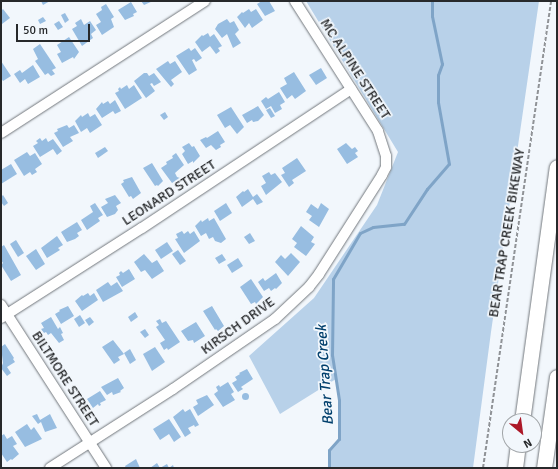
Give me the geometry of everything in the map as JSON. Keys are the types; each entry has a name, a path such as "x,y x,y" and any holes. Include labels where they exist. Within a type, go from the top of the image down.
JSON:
{"highway":[{"path":"523,413 557,167"},
{"path":"544,468 557,377"},
{"path":"515,468 517,453"}],"street":[{"path":"1,133 204,1"},
{"name":"MC ALPINE STREET","path":"295,1 378,131 386,156"},
{"name":"LEONARD STREET","path":"4,316 142,228 351,89"},
{"name":"KIRSCH DRIVE","path":"50,468 173,389 275,319 298,298 319,274 382,175 386,167 386,156"},
{"name":"BILTMORE STREET","path":"1,304 4,316 106,468"}],"path":[{"name":"BEAR TRAP CREEK BIKEWAY","path":"483,468 551,1"}],"shaded area":[{"path":"306,1 539,1 491,332 473,468 329,468 329,450 339,439 339,400 336,379 280,414 249,356 314,298 377,205 398,152"}],"building":[{"path":"41,1 50,1 43,5"},
{"path":"141,1 153,1 144,5"},
{"path":"262,1 269,1 275,11 265,16 257,4"},
{"path":"131,2 137,12 133,14 134,16 125,20 118,10"},
{"path":"106,4 114,17 111,19 114,27 102,35 96,25 101,22 96,14 102,10 101,7"},
{"path":"3,9 10,18 2,24 1,11"},
{"path":"249,9 251,12 256,9 263,20 252,28 249,23 245,28 237,17 242,12 243,13"},
{"path":"65,13 69,20 65,23 61,15"},
{"path":"43,17 46,21 40,24 38,20"},
{"path":"81,19 84,25 90,21 96,30 91,34 93,38 82,46 72,29 77,26 75,23"},
{"path":"227,19 230,23 234,21 239,30 235,34 241,43 233,48 227,34 222,38 215,29 218,24"},
{"path":"59,21 63,27 58,30 54,24"},
{"path":"208,33 210,37 214,34 222,46 218,48 220,51 216,54 210,46 202,52 195,42 202,35 203,36"},
{"path":"69,37 79,52 74,59 73,57 62,63 57,54 61,52 57,45"},
{"path":"40,44 56,68 52,70 55,74 51,76 48,73 45,75 35,61 38,59 33,49"},
{"path":"189,48 191,51 195,48 202,58 196,62 194,59 192,60 197,70 189,75 176,56"},
{"path":"1,61 11,76 3,81 1,78"},
{"path":"168,61 170,64 175,61 182,72 171,80 174,84 171,87 156,69"},
{"path":"33,65 40,77 28,84 25,79 20,83 14,74 20,70 22,73"},
{"path":"321,68 327,78 316,85 309,75"},
{"path":"294,72 306,91 295,99 292,95 287,99 280,88 287,84 284,78"},
{"path":"144,73 147,73 149,76 154,73 161,82 154,86 152,83 150,84 155,91 146,98 134,81"},
{"path":"127,85 129,89 134,85 142,98 125,109 115,93 119,91 118,89 120,87 121,89"},
{"path":"279,92 285,102 280,105 282,109 275,113 271,106 266,109 261,101 266,97 268,99"},
{"path":"115,100 121,111 115,114 113,111 102,118 96,109 102,102 103,104 108,101 110,104"},
{"path":"258,106 264,115 258,121 253,122 252,120 247,123 242,115"},
{"path":"231,107 244,127 237,134 230,125 225,128 217,115"},
{"path":"270,108 275,116 271,118 266,110"},
{"path":"165,112 168,117 164,120 160,115"},
{"path":"88,113 90,117 95,114 102,125 90,133 87,128 81,132 75,121 81,115 82,117"},
{"path":"67,125 69,128 74,125 79,133 70,137 73,141 63,147 54,133 58,131 57,129"},
{"path":"218,131 225,142 216,150 211,145 206,148 200,140 206,137 207,138"},
{"path":"40,138 42,141 46,138 48,142 53,139 62,151 57,155 53,149 40,157 33,146 38,143 36,141"},
{"path":"189,143 192,147 194,146 200,156 193,163 193,161 188,164 182,154 185,151 182,147"},
{"path":"346,143 352,149 355,147 358,151 355,153 358,157 347,164 337,149"},
{"path":"105,147 108,151 98,158 95,153"},
{"path":"27,152 30,156 35,153 42,164 35,169 37,172 32,175 30,172 24,176 14,160"},
{"path":"176,153 184,165 175,173 177,177 180,178 172,183 161,168 167,164 166,162 173,158 172,156"},
{"path":"297,158 306,171 292,180 294,183 289,187 281,175 285,173 282,168"},
{"path":"152,163 163,181 158,186 155,186 143,168"},
{"path":"11,164 17,174 1,184 1,170"},
{"path":"269,172 271,175 275,173 282,182 266,195 261,186 266,183 262,176"},
{"path":"132,177 141,193 133,199 131,196 129,197 121,184 124,182 123,180"},
{"path":"248,189 253,197 257,194 263,202 257,205 253,199 242,207 236,197"},
{"path":"3,195 8,203 4,206 1,202 1,197"},
{"path":"115,195 121,203 116,206 118,210 115,214 107,217 101,207 108,203 105,199"},
{"path":"95,203 103,215 98,218 100,221 87,230 81,220 93,212 90,206"},
{"path":"226,203 232,213 220,221 214,211"},
{"path":"321,203 329,209 319,227 309,220 312,216 306,212 311,204 318,209"},
{"path":"208,218 209,221 214,218 226,239 221,243 215,241 213,237 209,239 206,233 201,236 195,226 201,220 202,222"},
{"path":"77,222 82,230 77,233 79,236 67,242 61,232"},
{"path":"301,226 314,237 311,242 315,244 306,256 294,247 297,243 292,239"},
{"path":"182,231 184,234 188,231 190,234 194,231 200,241 184,253 175,239 178,238 176,234"},
{"path":"250,233 255,241 249,244 244,237"},
{"path":"57,236 63,245 58,248 60,250 47,258 41,248"},
{"path":"16,240 24,253 18,257 10,244"},
{"path":"167,242 173,251 161,259 155,250"},
{"path":"4,245 21,275 11,281 1,265 3,263 1,260 1,247"},
{"path":"36,249 45,264 36,270 26,256"},
{"path":"178,250 186,261 180,265 172,254"},
{"path":"291,253 300,262 288,276 275,262 281,255 285,259"},
{"path":"144,254 152,263 157,260 164,271 152,279 145,270 141,272 134,262"},
{"path":"222,254 226,260 219,264 215,258"},
{"path":"238,258 243,266 232,273 227,265"},
{"path":"129,269 135,279 122,287 116,277 120,275 119,273 121,271 123,273"},
{"path":"276,273 282,283 276,289 275,288 271,291 269,288 264,291 258,282 263,278 265,281"},
{"path":"251,279 263,297 256,304 255,302 251,304 240,287"},
{"path":"108,282 111,286 117,282 123,291 103,302 96,290"},
{"path":"88,293 90,296 94,293 98,300 82,311 75,301 82,295 83,296"},
{"path":"68,306 74,316 61,324 55,314 60,311 59,310"},
{"path":"212,306 224,326 218,331 216,329 215,330 203,311"},
{"path":"135,312 138,317 131,322 128,317"},
{"path":"80,315 85,323 79,327 74,319"},
{"path":"51,317 58,329 60,327 63,333 61,334 64,340 59,343 51,333 48,335 41,329 44,328 41,323"},
{"path":"90,317 94,322 89,326 85,320"},
{"path":"160,319 162,323 166,321 180,342 168,350 167,348 164,350 160,343 165,340 156,327 159,325 156,321"},
{"path":"196,322 205,336 194,343 193,340 188,341 181,331"},
{"path":"145,329 149,335 145,338 140,332"},
{"path":"113,340 124,354 118,357 120,360 114,364 102,347"},
{"path":"5,344 15,362 7,367 11,373 7,376 1,368 3,363 1,347"},
{"path":"155,347 165,362 152,371 143,354"},
{"path":"130,349 136,360 130,364 124,353"},
{"path":"247,369 253,379 241,387 243,389 238,392 232,383 237,380 235,377 240,374 239,373"},
{"path":"118,378 124,388 120,391 121,392 113,395 112,392 107,395 101,387"},
{"path":"228,382 234,392 231,394 235,400 223,407 214,394 218,391 216,387 219,385 220,387"},
{"path":"100,391 106,400 100,403 101,405 99,406 98,404 93,408 87,399"},
{"path":"245,393 248,396 245,399 242,396"},
{"path":"207,395 214,405 198,416 193,407 198,404 196,400"},
{"path":"183,409 185,412 190,409 199,425 195,427 194,425 188,428 191,433 185,437 173,417"},
{"path":"37,414 40,420 50,414 57,428 45,432 41,422 38,424 32,416"},
{"path":"169,419 181,437 174,442 169,434 160,440 153,429"},
{"path":"27,424 31,430 34,427 42,439 25,447 15,432"},
{"path":"4,434 7,439 12,436 17,444 13,446 19,454 7,462 1,453 1,436"},
{"path":"136,459 140,468 126,468 125,466"},
{"path":"157,463 160,468 150,468"},
{"path":"167,464 169,468 160,468"}],"waterway":[{"name":"Bear Trap Creek","path":"329,468 329,450 339,439 339,400 332,355 333,279 360,233 373,227 404,224 427,189 449,164 438,102 438,75 442,64 432,16 432,1"}]}
